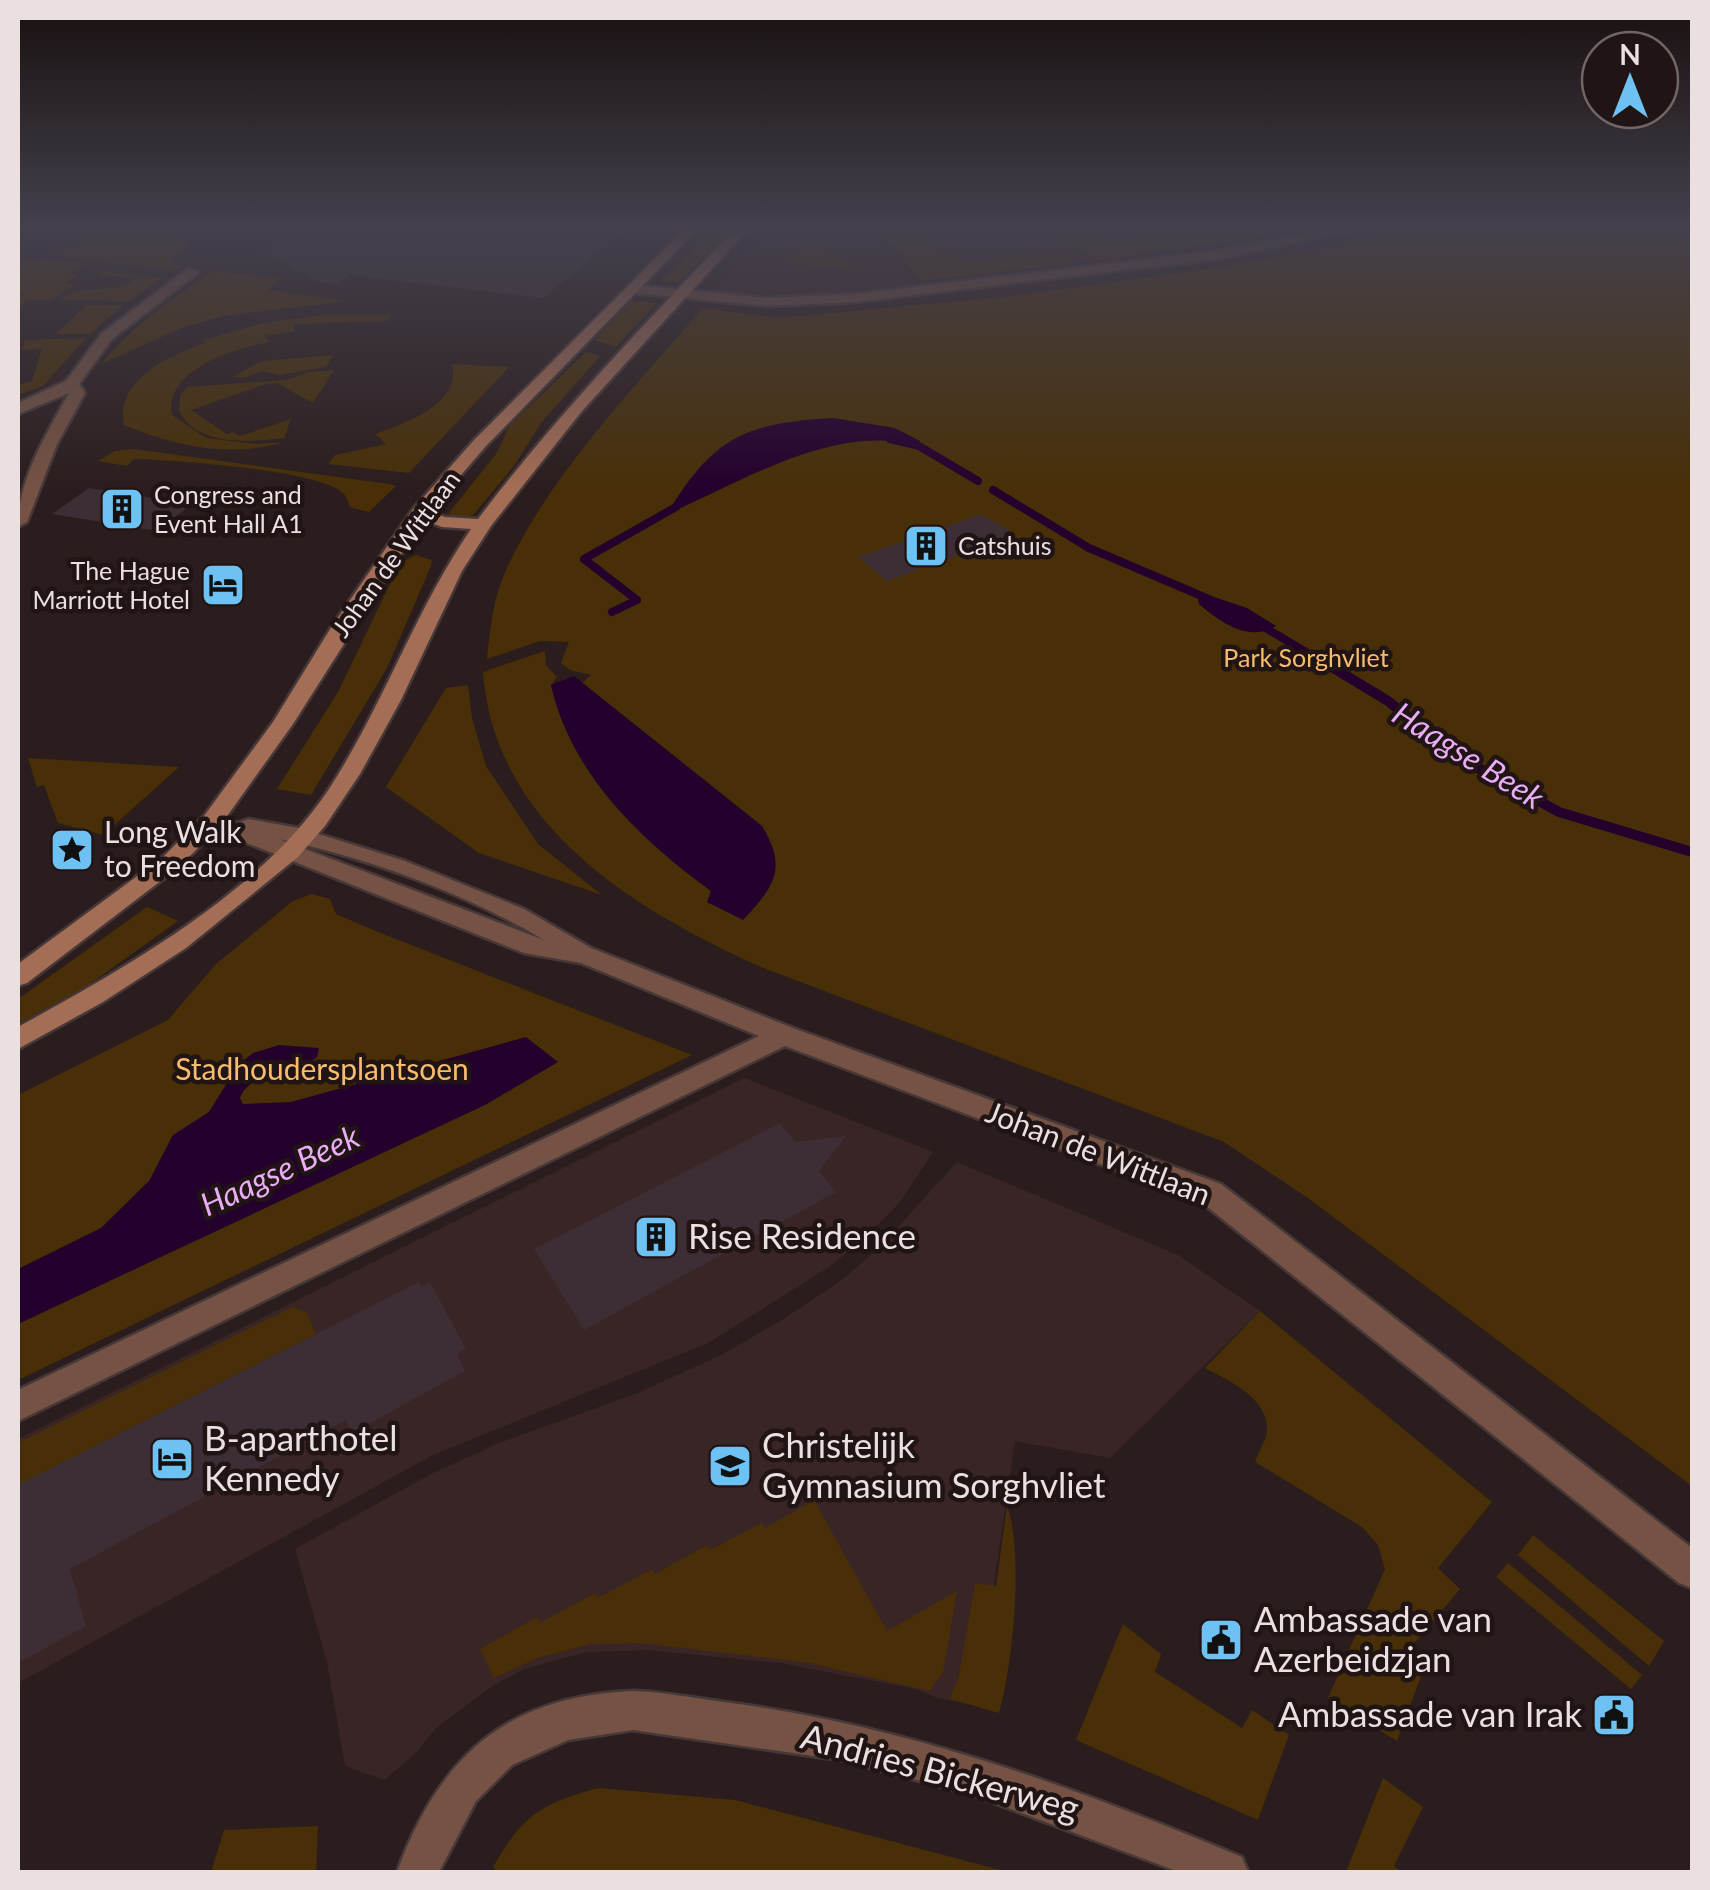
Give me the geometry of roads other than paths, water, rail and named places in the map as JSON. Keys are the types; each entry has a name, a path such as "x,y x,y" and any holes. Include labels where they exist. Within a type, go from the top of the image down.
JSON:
{"main road":[{"name":"Johan de Wittlaan","path":"212,821 282,724 342,626 420,513 480,443 609,315"},
{"name":"Johan de Wittlaan","path":"296,844 342,784 380,720 427,621 482,525 618,360 660,315"},
{"path":"420,513 442,522 482,525"},
{"path":"18,977 170,862 212,821"},
{"path":"18,1039 73,1009 192,929 296,844"}],"street":[{"path":"18,409 71,384 108,336 136,315"},
{"path":"18,522 49,444 76,393 71,384"},
{"name":"Johan de Wittlaan","path":"212,821 296,844 533,948 586,955 784,1035 1211,1193 1692,1570"},
{"path":"18,1406 784,1035"},
{"name":"Andries Bickerweg","path":"418,1872 445,1810 484,1762 527,1735 560,1723 627,1711 745,1723 878,1749 1099,1816 1228,1872"}],"water":[{"path":"833,418 895,428 920,441 919,446 887,441 822,449 758,472 667,514 700,467 734,439 776,424"},
{"path":"1214,597 1247,608 1276,626 1256,632 1235,628 1199,604 1198,598"},
{"path":"574,676 762,826 774,854 774,876 763,897 743,920 707,902 711,891 634,826 592,776 561,718 551,685"},
{"path":"526,1037 558,1062 485,1105 18,1324 18,1269 101,1228 149,1181 173,1135 209,1112 238,1065 253,1053 279,1045 319,1048 317,1057 308,1063 253,1083 240,1098 243,1104 291,1102"}],"waterway":[{"name":"Haagse Beek","path":"890,439 919,446 978,481"},
{"name":"Haagse Beek","path":"993,490 1089,548 1211,600"},
{"path":"612,612 637,600 584,559 676,507"},
{"name":"Haagse Beek","path":"1259,624 1326,664"},
{"name":"Haagse Beek","path":"1322,661 1388,701 1460,758 1559,812 1692,852"}],"place":[{"name":"Congress and Event Hall A1","path":"122,509"},
{"name":"Catshuis","path":"926,546"},
{"name":"The Hague Marriott Hotel","path":"223,585"},
{"name":"Long Walk to Freedom","path":"72,850"},
{"name":"Rise Residence","path":"656,1237"},
{"name":"B-aparthotel Kennedy","path":"172,1459"},
{"name":"Christelijk Gymnasium Sorghvliet","path":"730,1466"},
{"name":"Ambassade van Azerbeidzjan","path":"1221,1640"},
{"name":"Ambassade van Irak","path":"1614,1715"}],"park label":[{"name":"Park Sorghvliet","path":"1306,658"},
{"name":"Stadhoudersplantsoen","path":"322,1070"}]}
